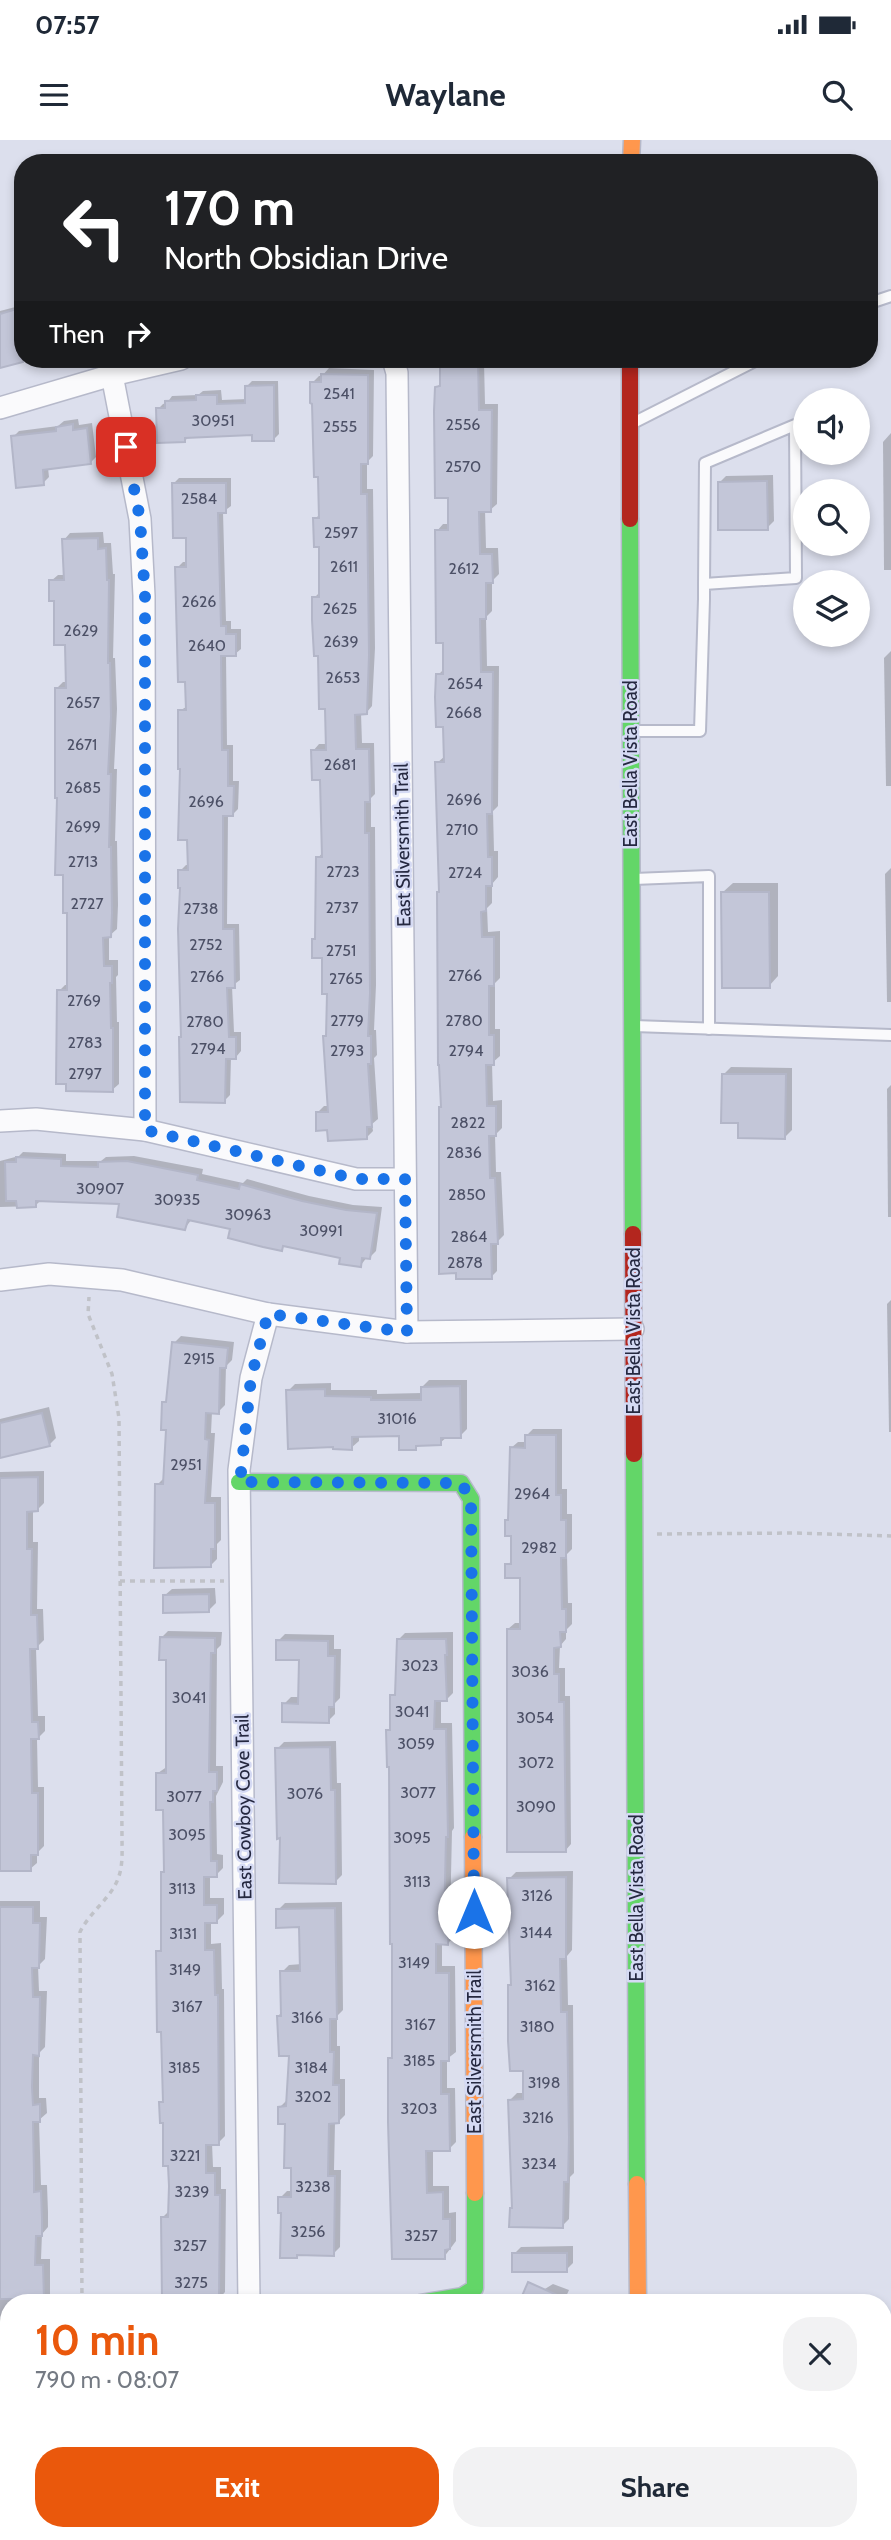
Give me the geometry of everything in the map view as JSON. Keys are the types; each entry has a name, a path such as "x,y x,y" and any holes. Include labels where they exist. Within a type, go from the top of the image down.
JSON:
{"street":[{"path":"0,408 142,368"},
{"name":"East Silversmith Trail","path":"396,368 407,1332"},
{"name":"East Bella Vista Road","path":"630,368 638,2294"},
{"path":"112,375 140,519 145,596 145,1130"},
{"path":"0,1121 36,1119 145,1130 356,1179 405,1179"},
{"path":"0,1280 49,1274 122,1279 268,1314 407,1332 633,1329"},
{"name":"East Cowboy Cove Trail","path":"249,2294 240,1482 251,1378 268,1314"},
{"name":"East Silversmith Trail","path":"240,1482 461,1483 471,1499 475,2288 465,2294"}],"lane":[{"path":"630,424 741,368"},
{"path":"630,731 700,731 705,463 795,425 796,578 704,584"},
{"path":"631,879 709,876 709,1028"},
{"path":"632,1026 891,1035"}],"path":[{"path":"82,2294 80,1932 87,1918 113,1888 121,1866 119,1418 112,1374 88,1314 92,1277"},
{"path":"634,1534 795,1533 891,1536"},
{"path":"120,1581 240,1581"}],"building":[{"path":"14,310 14,364 0,368 0,314"},
{"path":"440,368 478,368 479,410 492,410 491,512 479,512 480,554 492,554 493,583 486,583 486,619 480,619 481,672 493,672 492,814 487,814 492,886 486,886 486,911 481,912 482,937 494,937 494,986 489,986 489,1035 494,1035 494,1065 486,1065 487,1106 496,1106 496,1136 489,1136 490,1178 495,1178 498,1244 491,1244 492,1279 456,1279 456,1273 439,1274 441,1107 438,1065 439,892 435,762 444,762 443,727 436,727 436,674 443,674 443,643 436,643 435,530 448,530 448,498 435,498 435,387 440,386"},
{"path":"321,374 368,375 368,464 361,464 361,494 367,494 367,714 355,715 356,749 369,749 370,802 365,802 365,833 369,833 368,1036 371,1036 371,1064 368,1064 372,1127 367,1127 367,1139 328,1141 327,1130 316,1131 316,1112 328,1112 323,1036 326,1036 327,994 322,994 322,958 312,958 312,939 315,939 316,857 322,857 320,780 312,780 311,750 326,750 325,709 319,709 318,656 314,656 312,620 312,597 319,597 319,547 314,547 313,518 319,518 318,477 314,477 310,382 321,382"},
{"path":"274,385 274,441 252,441 252,435 185,438 185,442 157,443 156,408 165,408 165,401 196,400 196,395 217,395 217,404 245,403 245,386"},
{"path":"73,424 73,430 87,428 91,464 43,470 44,485 16,488 11,436 56,431 56,427"},
{"path":"767,481 768,530 718,530 718,482"},
{"path":"172,483 226,483 226,513 218,513 221,626 226,626 226,634 236,634 236,656 221,656 222,750 228,750 228,786 234,786 233,816 223,816 223,929 234,929 235,988 227,988 229,1037 236,1037 236,1059 226,1059 225,1103 180,1102 178,870 188,870 187,840 178,840 178,710 186,710 185,682 178,682 175,567 186,567 186,538 173,538"},
{"path":"98,538 98,549 106,548 109,580 108,663 111,717 108,774 111,774 109,847 112,913 111,937 103,938 104,966 112,966 110,983 113,1092 66,1091 66,1084 56,1084 57,990 67,990 67,913 63,913 63,875 55,875 55,688 66,688 65,645 54,645 54,601 49,601 49,580 64,580 62,539"},
{"path":"721,892 769,892 770,988 722,988"},
{"path":"722,1074 786,1074 785,1139 738,1138 738,1123 721,1123"},
{"path":"16,1157 61,1159 61,1166 98,1167 98,1162 127,1161 198,1175 197,1180 239,1189 240,1184 302,1201 377,1213 370,1259 362,1258 361,1267 339,1264 340,1258 283,1246 282,1251 228,1238 230,1229 188,1220 185,1230 117,1217 119,1204 36,1201 36,1207 17,1208 16,1201 6,1201 5,1162 16,1162"},
{"path":"172,1342 228,1348 226,1368 220,1368 219,1414 206,1413 205,1439 209,1440 205,1503 215,1503 215,1549 211,1549 211,1567 154,1568 155,1484 163,1484 166,1430 161,1430 162,1402 166,1402"},
{"path":"460,1386 461,1438 441,1438 441,1445 416,1446 416,1450 399,1450 399,1436 352,1437 352,1450 333,1447 288,1449 286,1390 325,1389 325,1396 421,1400 421,1387"},
{"path":"42,1413 50,1446 0,1458 0,1423"},
{"path":"525,1435 556,1435 556,1495 561,1495 561,1520 566,1520 566,1558 561,1558 562,1609 566,1609 566,1632 560,1632 561,1647 554,1648 554,1674 559,1674 559,1702 564,1702 566,1852 507,1852 507,1629 520,1629 520,1578 505,1578 505,1564 511,1564 511,1536 505,1536 505,1520 508,1520 510,1447 525,1448"},
{"path":"38,1477 38,1511 27,1512 27,1549 32,1549 31,1615 37,1615 38,1649 30,1649 32,1722 38,1722 39,1739 31,1739 32,1793 38,1793 38,1855 31,1855 31,1871 0,1871 0,1478"},
{"path":"209,1594 209,1612 163,1613 163,1595"},
{"path":"160,1637 215,1638 215,1653 211,1653 209,1772 217,1772 217,1791 213,1791 213,1802 210,1802 211,1861 217,1861 217,1877 204,1877 204,1905 217,1905 217,1923 205,1923 205,1950 214,1950 215,1995 218,1995 219,2145 206,2145 206,2173 215,2173 215,2195 220,2195 219,2294 162,2294 161,2217 168,2217 169,2186 168,2166 163,2166 163,2123 160,2123 159,2102 163,2102 161,2032 157,2032 156,1951 161,1951 161,1872 164,1872 163,1810 156,1810 156,1773 166,1773 166,1660 159,1660"},
{"path":"397,1639 446,1639 447,1701 435,1701 434,1729 446,1729 448,1837 444,1927 449,1927 448,1945 436,1944 436,1973 449,1973 449,2061 441,2061 441,2094 449,2094 450,2151 426,2151 427,2193 443,2192 443,2219 450,2219 450,2249 445,2250 445,2259 392,2259 388,2058 392,2058 392,1944 386,1730 390,1730 390,1695 395,1695"},
{"path":"276,1640 328,1641 328,1656 335,1656 334,1707 329,1707 329,1723 282,1722 282,1703 298,1704 299,1660 276,1660"},
{"path":"330,1747 331,1790 335,1790 336,1884 279,1883 280,1838 277,1839 275,1748"},
{"path":"566,1877 566,1959 560,1959 561,2012 567,2012 569,2137 563,2228 509,2227 512,2208 508,2100 523,2099 523,2071 510,2071 508,1985 511,1985 507,1878"},
{"path":"0,1907 33,1907 33,1923 40,1923 39,1968 32,1968 33,1997 40,1997 39,2056 33,2055 32,2087 33,2105 40,2104 40,2122 33,2122 34,2192 41,2191 42,2220 42,2236 36,2236 35,2265 43,2265 44,2294 0,2294"},
{"path":"335,1908 337,2019 330,2019 330,2052 334,2052 333,2085 339,2085 339,2123 329,2124 328,2176 335,2176 334,2256 297,2255 297,2258 280,2258 281,2213 278,2213 278,2197 291,2197 291,2168 284,2168 285,2124 278,2124 278,2107 286,2106 289,2056 279,2056 277,2016 281,2016 280,1971 300,1971 299,1927 276,1928 276,1909"},
{"path":"512,2253 567,2253 567,2272 512,2272"},
{"path":"528,2282 555,2294 523,2294"}],"traffic: fast":[{"path":"630,519 633,1234"},
{"path":"634,1454 637,2184"},
{"path":"239,1482 461,1483 471,1499 473,1837"},
{"path":"465,2294 475,2288 475,2193"}],"traffic: slow":[{"path":"631,154 632,140"},
{"path":"473,1837 475,2193"},
{"path":"637,2184 638,2294"}],"traffic: jam":[{"path":"630,368 630,519"},
{"path":"633,1234 634,1454"}],"route":[{"path":"126,447 140,519 145,596 145,1130 356,1179 405,1179 407,1332 268,1314 251,1378 239,1470 240,1482 461,1483 471,1499 474,1912"}]}
